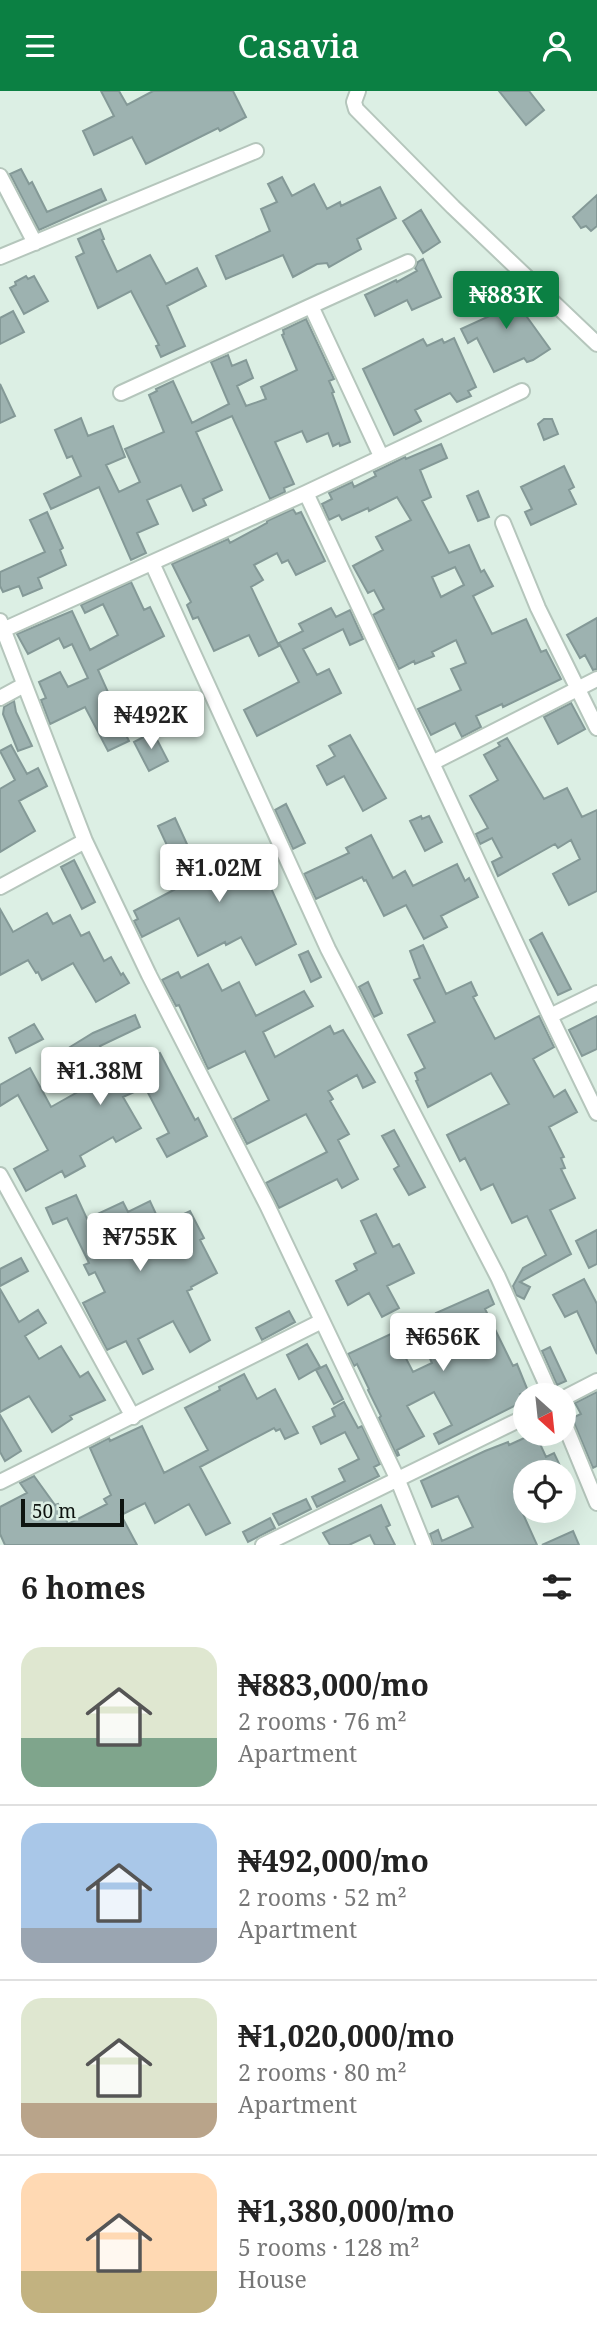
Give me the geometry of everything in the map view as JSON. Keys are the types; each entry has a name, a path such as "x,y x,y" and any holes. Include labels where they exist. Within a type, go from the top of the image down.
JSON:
{"street":[{"path":"355,92 356,109 453,207 597,344"},
{"path":"0,257 256,151"},
{"path":"0,176 35,243"},
{"path":"121,393 408,262"},
{"path":"311,306 381,456"},
{"path":"424,1545 397,1478 267,1205 149,975 85,841 2,626 152,563 522,391"},
{"path":"306,493 597,1113"},
{"path":"503,523 523,576 597,728"},
{"path":"152,563 328,949 498,1277 546,1383"},
{"path":"432,763 597,679"},
{"path":"0,698 24,685"},
{"path":"0,887 85,841"},
{"path":"550,1016 597,993"},
{"path":"0,1175 133,1417"},
{"path":"0,1482 322,1321"},
{"path":"576,1392 597,1381"},
{"path":"262,1545 513,1423"},
{"path":"573,1446 597,1503"}],"building":[{"path":"101,91 119,91 127,105 153,91 233,91 246,117 146,164 132,137 94,155 83,131 114,116"},
{"path":"499,91 529,91 544,110 526,125"},
{"path":"21,169 29,184 32,182 47,212 101,189 106,200 39,230 10,174"},
{"path":"282,177 292,196 314,184 327,209 340,202 341,206 380,187 396,218 357,239 361,249 329,267 327,263 317,264 293,277 283,255 226,279 216,256 270,231 261,209 277,202 268,184"},
{"path":"597,195 597,226 591,231 586,226 581,228 573,217"},
{"path":"421,210 440,242 423,253 403,221"},
{"path":"100,229 104,239 102,240 117,272 150,255 166,284 197,268 206,286 167,306 185,346 161,357 156,346 159,345 131,291 98,308 76,257 84,253 78,239"},
{"path":"423,259 441,297 412,310 407,300 375,316 365,295 417,271 415,268 418,262"},
{"path":"26,276 28,279 34,276 48,301 24,314 10,288"},
{"path":"504,280 512,290 509,292 550,349 533,360 527,362 524,358 494,372 477,338 468,343 461,329 494,314 484,294"},
{"path":"13,311 24,332 0,344 0,318"},
{"path":"306,319 334,379 329,381 334,392 332,393 350,442 333,446 328,433 307,442 302,431 275,442 294,484 284,488 285,492 270,499 232,416 196,432 222,490 203,499 206,505 193,511 181,485 147,500 158,524 137,533 146,553 131,560 99,487 51,509 44,494 81,476 72,456 67,458 55,430 81,418 88,436 113,426 125,457 106,465 119,492 140,482 125,449 164,432 149,395 173,381 192,423 229,404 211,362 228,355 232,366 246,360 253,378 237,386 246,406 266,399 261,387 297,370 282,335 283,330"},
{"path":"454,338 476,387 468,391 471,396 457,402 450,393 415,410 421,421 394,435 363,369 423,339 427,346 442,339 444,343"},
{"path":"0,384 15,416 0,423"},
{"path":"544,419 552,419 558,434 544,440 538,424"},
{"path":"441,444 447,458 420,470 431,497 422,501 449,553 469,545 481,572 484,570 493,586 473,596 492,634 526,619 541,652 546,650 561,679 503,707 502,704 476,716 481,727 462,737 455,723 431,735 418,709 461,690 451,669 466,663 456,640 432,652 434,656 415,664 414,661 399,669 373,615 384,609 374,590 368,593 353,566 383,550 376,537 411,520 397,497 369,511 368,508 342,520 339,515 329,520 322,504 332,499 329,493 352,482 354,487 376,476 374,472 405,457 406,459","holes":["455,567 464,585 441,597 432,577"]},
{"path":"564,466 574,487 569,490 576,504 531,525 525,512 532,509 521,487"},
{"path":"478,491 489,517 478,521 467,496"},
{"path":"293,509 296,514 301,512 325,561 296,575 288,560 282,563 277,553 254,565 263,580 251,587 279,646 259,656 249,635 214,651 198,617 193,619 187,605 191,602 172,564 228,539 230,543"},
{"path":"47,512 63,548 60,550 66,565 38,578 42,588 23,596 19,586 3,592 0,572 45,552 30,520"},
{"path":"131,582 144,610 150,607 164,636 98,670 129,741 108,751 85,707 50,724 41,700 46,698 39,682 60,672 68,687 88,678 72,644 64,648 59,638 28,654 17,634 72,611 90,650 118,635 103,604 85,613 81,605"},
{"path":"331,608 336,617 350,610 363,639 350,645 343,629 303,649 317,675 329,669 341,693 257,736 244,710 299,682 279,643 303,631 299,624"},
{"path":"597,618 597,669 593,670 585,655 580,658 567,635"},
{"path":"14,701 16,712 32,746 18,751 3,714 4,707"},
{"path":"571,703 585,729 558,744 544,717"},
{"path":"153,732 168,761 149,771 134,742"},
{"path":"350,735 386,798 363,811 344,776 327,785 317,766 335,756 329,746"},
{"path":"507,738 544,799 567,788 582,817 597,810 597,891 569,905 553,874 580,859 571,840 558,848 555,844 498,876 492,862 502,857 492,838 480,844 476,834 488,828 470,796 498,780 484,755 500,746 498,743"},
{"path":"11,745 27,774 38,768 47,786 19,801 35,831 0,852 0,789 15,780 0,751"},
{"path":"286,804 305,843 293,849 275,810"},
{"path":"421,816 422,819 429,816 442,842 425,851 410,821"},
{"path":"175,818 202,877 251,853 255,861 258,859 296,944 256,965 241,937 198,956 179,918 142,937 134,921 138,919 134,911 185,884 158,826"},
{"path":"371,835 393,878 405,871 413,886 457,864 465,881 469,878 478,897 441,916 447,927 424,939 406,905 384,916 362,877 316,899 304,874 349,853 346,848"},
{"path":"74,860 95,902 82,909 61,867"},
{"path":"0,909 13,932 47,913 53,924 70,915 81,936 89,932 104,961 111,957 129,983 96,1002 73,963 42,980 28,960 0,975"},
{"path":"542,933 571,989 558,995 530,940"},
{"path":"423,945 446,994 471,982 477,995 473,997 495,1039 539,1016 554,1047 533,1059 554,1097 565,1090 577,1112 549,1127 564,1157 561,1158 565,1168 561,1169 575,1198 550,1210 571,1254 520,1282 530,1287 524,1299 516,1295 513,1286 523,1268 546,1255 527,1216 512,1223 493,1184 481,1190 465,1158 460,1161 447,1135 509,1104 491,1073 428,1107 416,1081 418,1080 415,1073 425,1068 408,1035 435,1022 414,980 420,978 410,951"},
{"path":"308,951 321,977 311,982 299,955"},
{"path":"208,964 222,991 239,982 256,1016 304,991 313,1006 263,1032 275,1057 330,1026 334,1034 343,1030 375,1082 363,1088 357,1075 328,1091 333,1099 330,1101 349,1134 338,1140 358,1179 342,1188 337,1179 279,1208 266,1183 327,1152 306,1114 247,1144 234,1119 269,1100 245,1051 208,1069 179,1005 176,1006 162,980 178,972 181,978"},
{"path":"368,982 382,1013 374,1017 359,987"},
{"path":"135,1015 140,1027 100,1046 112,1070 136,1057 138,1061 156,1052 160,1053 195,1120 198,1118 207,1136 167,1157 157,1139 169,1133 145,1087 123,1097 141,1128 116,1142 113,1137 80,1156 85,1166 65,1177 62,1171 26,1191 14,1169 48,1150 18,1095 0,1106 0,1085 30,1068 51,1107 90,1085 70,1047 93,1033"},
{"path":"597,1016 597,1049 582,1056 569,1030"},
{"path":"34,1024 43,1039 16,1053 9,1038"},
{"path":"394,1130 425,1187 409,1195 394,1169 399,1166 382,1136"},
{"path":"76,1195 87,1219 123,1202 128,1212 150,1201 161,1225 190,1211 204,1238 200,1240 217,1273 187,1291 210,1340 190,1352 173,1321 138,1339 153,1369 143,1374 126,1341 107,1350 83,1303 105,1292 95,1272 89,1275 84,1265 89,1263 67,1218 53,1224 46,1208"},
{"path":"376,1214 393,1247 399,1244 414,1273 387,1286 399,1308 382,1317 369,1293 348,1305 336,1281 357,1270 354,1264 376,1253 361,1221"},
{"path":"597,1230 597,1264 589,1268 576,1241"},
{"path":"21,1258 28,1271 0,1286 0,1269"},
{"path":"584,1279 597,1304 597,1354 577,1311 565,1317 553,1295"},
{"path":"0,1289 19,1322 38,1310 46,1323 25,1336 39,1359 61,1346 80,1377 88,1372 105,1400 70,1416 72,1419 52,1432 29,1396 0,1412"},
{"path":"488,1290 494,1304 485,1309 513,1366 517,1364 525,1383 513,1383 513,1407 439,1444 434,1434 452,1425 434,1392 407,1406 424,1436 397,1450 397,1456 357,1364 354,1366 348,1354 410,1325 415,1334 398,1343 413,1372 432,1363 417,1330 439,1320 436,1313"},
{"path":"289,1311 295,1322 262,1340 256,1328"},
{"path":"307,1344 320,1367 299,1379 287,1355"},
{"path":"550,1347 566,1381 556,1383 542,1351"},
{"path":"326,1365 343,1399 334,1404 316,1370"},
{"path":"244,1374 257,1399 275,1389 298,1433 285,1439 280,1429 276,1431 274,1428 200,1467 230,1523 206,1535 189,1504 155,1523 145,1503 121,1515 137,1545 5,1545 0,1534 0,1507 27,1493 20,1483 34,1476 55,1505 58,1504 68,1524 107,1504 104,1499 111,1495 90,1448 142,1426 164,1473 208,1450 185,1408"},
{"path":"597,1392 597,1466 593,1468 576,1428 576,1416 581,1414 576,1402"},
{"path":"344,1402 358,1428 362,1426 380,1464 374,1467 379,1476 317,1507 312,1497 345,1481 339,1469 359,1459 345,1432 321,1444 313,1427 335,1416 332,1409"},
{"path":"0,1415 21,1451 5,1461 0,1452"},
{"path":"508,1442 509,1445 541,1446 546,1457 554,1453 557,1460 513,1460 513,1523 527,1523 537,1545 433,1545 430,1534 438,1530 442,1541 473,1527 458,1496 432,1507 421,1481 485,1451"},
{"path":"306,1499 311,1509 279,1525 273,1514"},
{"path":"381,1505 390,1525 386,1527 395,1545 375,1545 370,1535 349,1545 330,1545 323,1533"},
{"path":"270,1518 275,1528 248,1542 243,1532"},
{"path":"573,1531 579,1545 542,1545"}]}
